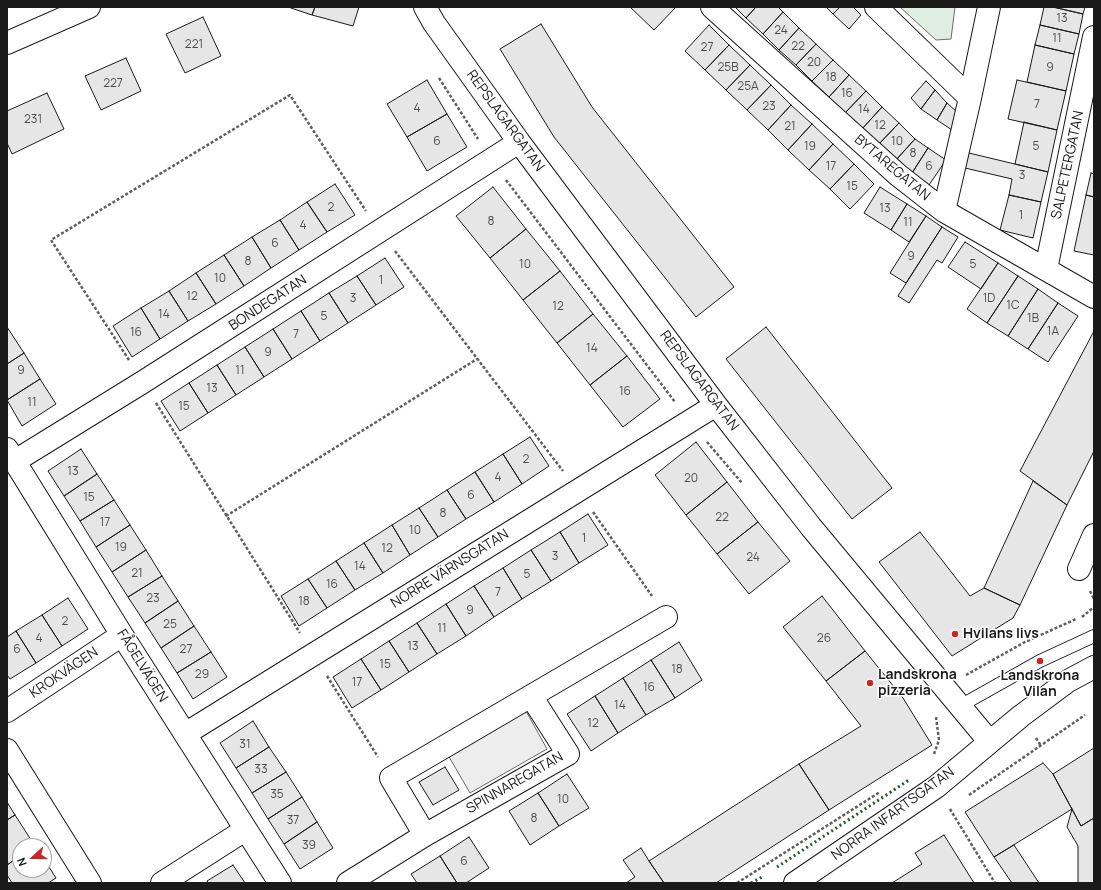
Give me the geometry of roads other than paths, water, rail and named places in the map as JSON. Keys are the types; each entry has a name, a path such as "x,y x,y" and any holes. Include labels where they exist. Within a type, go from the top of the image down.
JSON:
{"street":[{"path":"7,43 89,7"},
{"name":"REPSLAGARGATAN","path":"425,7 434,23 519,142 716,405 811,527 989,741"},
{"name":"BYTAREGATAN","path":"712,7 898,175 944,211 1046,268 1094,297"},
{"path":"876,7 970,98"},
{"path":"944,211 970,98 988,7"},
{"name":"SALPETERGATAN","path":"1046,268 1094,37"},
{"name":"BONDEGATAN","path":"11,455 143,382 519,142"},
{"name":"NORRE VÄRNSGATAN","path":"185,734 716,405"},
{"name":"FÅGELVÄGEN","path":"11,455 122,635 280,883"},
{"path":"1079,569 1094,535"},
{"path":"426,835 391,778 666,617"},
{"name":"KROKVÄGEN","path":"7,711 122,635"},
{"name":"NORRA INFARTSGATAN","path":"794,883 936,787 989,741 1068,681 1094,667"},
{"name":"SPINNAREGATAN","path":"348,883 426,835 568,754 531,696"},
{"path":"7,750 90,883"},
{"path":"162,883 245,830"}],"lane":[{"path":"960,706 1040,661 1094,636"}],"place":[{"name":"Hvilans livs","path":"955,634"},
{"name":"Landskrona Vilan","path":"1040,661"},
{"name":"Landskrona pizzeria","path":"870,683"}]}
